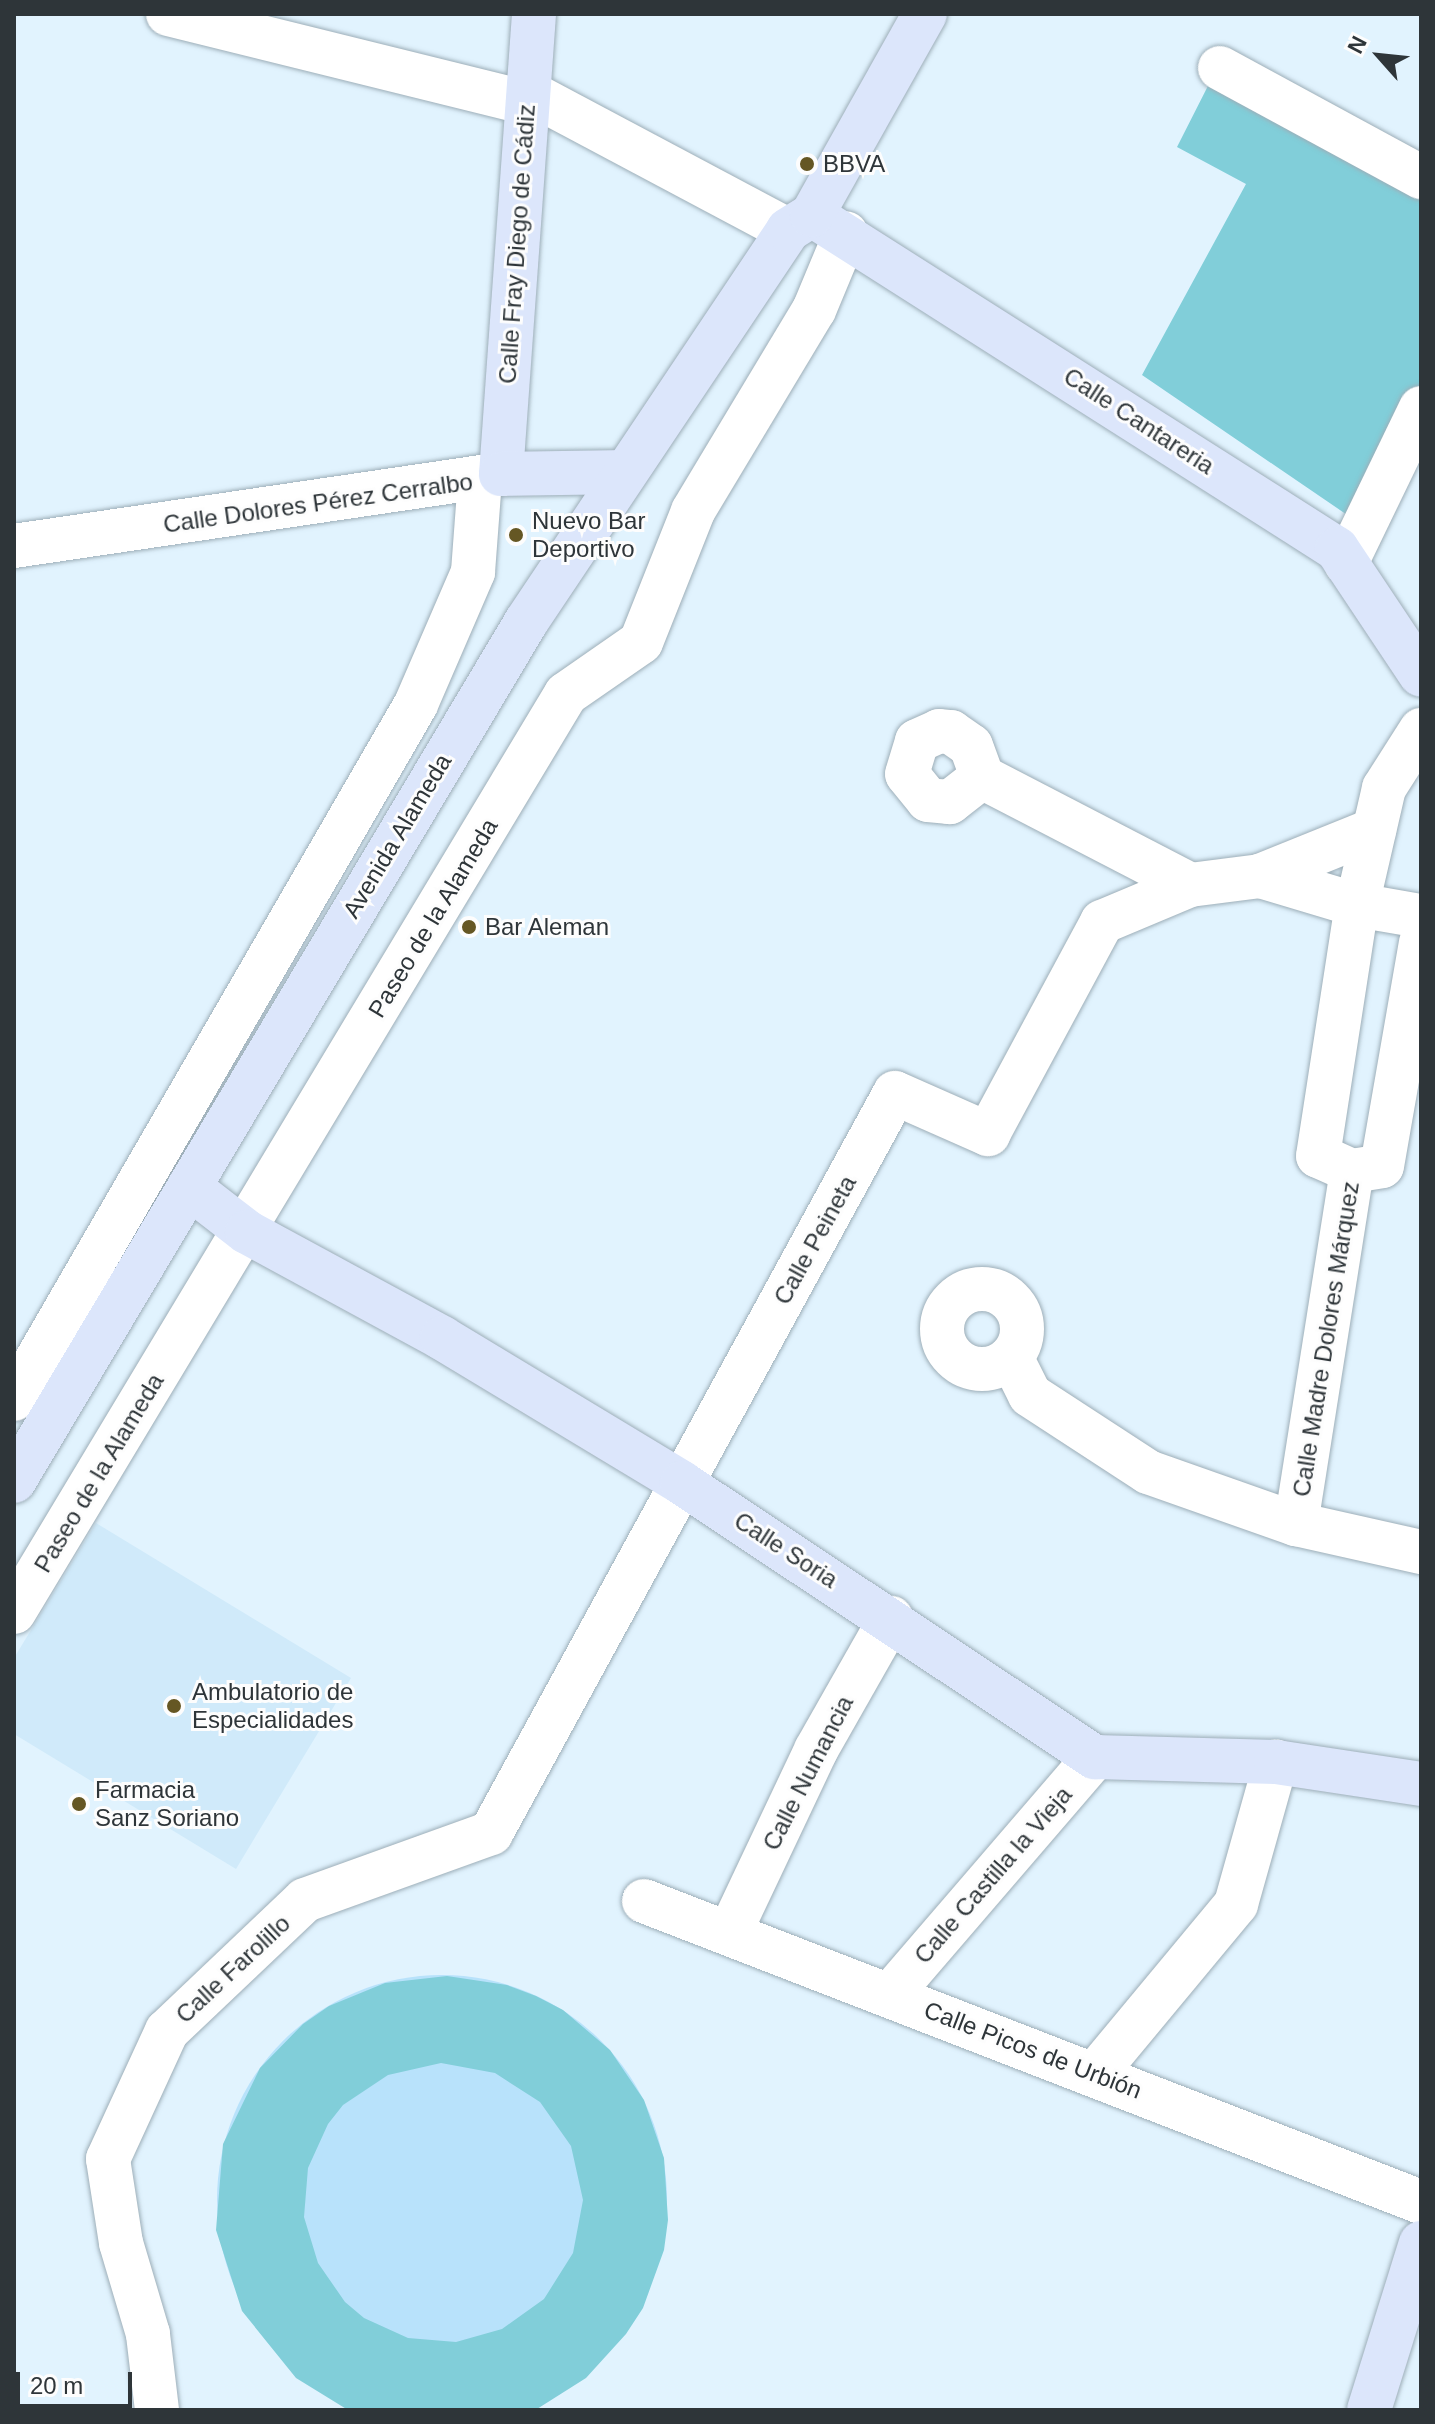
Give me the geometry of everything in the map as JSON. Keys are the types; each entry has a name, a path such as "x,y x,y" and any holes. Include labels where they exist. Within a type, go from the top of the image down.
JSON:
{"street":[{"path":"168,14 527,97 816,226"},
{"name":"Calle Fray Diego de Cádiz","path":"491,476 534,14"},
{"name":"Avenida Alameda","path":"14,1481 518,635 623,472 816,226 925,14"},
{"path":"1220,68 1421,177"},
{"name":"Calle Cantareria","path":"816,226 1337,549 1421,675"},
{"name":"Paseo de la Alameda","path":"14,1612 247,1232 566,694 641,642 693,511 814,310 816,226"},
{"path":"1346,563 1421,408"},
{"name":"Calle Dolores Pérez Cerralbo","path":"14,546 491,476 623,472"},
{"path":"14,1399 416,704 473,572 491,476"},
{"name":"Calle Madre Dolores Márquez","path":"1296,1524 1335,1163 1336,1054 1357,905 1384,788 1421,730"},
{"path":"982,777 1190,885"},
{"path":"1260,876 1374,830"},
{"path":"1260,876 1357,905 1421,916"},
{"name":"Calle Peineta","path":"491,1833 895,1093 988,1134 1102,922 1190,885 1260,876"},
{"name":"Calle Madre Dolores Márquez","path":"1335,1163 1382,1166 1411,1066 1421,942"},
{"path":"1336,1054 1411,1066"},
{"name":"Calle Soria","path":"189,1187 247,1232 442,1338 682,1483 891,1618 1095,1757"},
{"path":"1011,1357 1030,1395 1148,1472 1296,1524 1421,1552"},
{"name":"Calle Numancia","path":"731,1930 816,1750 891,1618"},
{"path":"1095,1757 1276,1762 1421,1784"},
{"name":"Calle Castilla la Vieja","path":"891,1994 1095,1757"},
{"path":"1095,2074 1236,1904 1276,1762"},
{"name":"Calle Farolillo","path":"157,2410 148,2334 121,2243 108,2159 167,2031 305,1900 491,1833"},
{"name":"Calle Picos de Urbión","path":"644,1901 731,1930 1421,2202"},
{"path":"1369,2410 1421,2243"}],"shaded area":[{"name":"Ambulatorio de Especialidades","path":"96,1523 351,1678 236,1869 14,1734 14,1658"},
{"path":"442,1975 486,1979 528,1992 567,2013 601,2041 629,2075 650,2114 663,2156 667,2200 663,2244 650,2286 629,2325 601,2359 567,2387 528,2408 486,2421 442,2425 398,2421 356,2408 317,2387 283,2359 255,2325 234,2286 221,2244 217,2200 221,2156 234,2114 255,2075 283,2041 317,2013 356,1992 398,1979"}],"building":[{"path":"1213,76 1421,187 1421,389 1359,523 1142,375 1246,184 1177,147"},
{"path":"447,1976 507,1985 536,1996 563,2010 610,2050 644,2100 664,2158 668,2220 664,2250 643,2308 626,2334 586,2378 537,2409 348,2410 296,2378 242,2311 216,2230 223,2144 260,2068 303,2024 329,2006 385,1983","holes":["441,2063 495,2073 540,2102 571,2146 583,2200 573,2253 544,2299 502,2329 456,2342 408,2338 364,2318 345,2302 318,2263 304,2217 308,2168 328,2124 343,2105 388,2075"]}],"place":[{"name":"BBVA","path":"807,164"},
{"name":"Nuevo Bar Deportivo","path":"516,535"},
{"name":"Bar Aleman","path":"469,927"},
{"name":"Ambulatorio de Especialidades","path":"174,1706"},
{"name":"Farmacia Sanz Soriano","path":"79,1804"}]}
